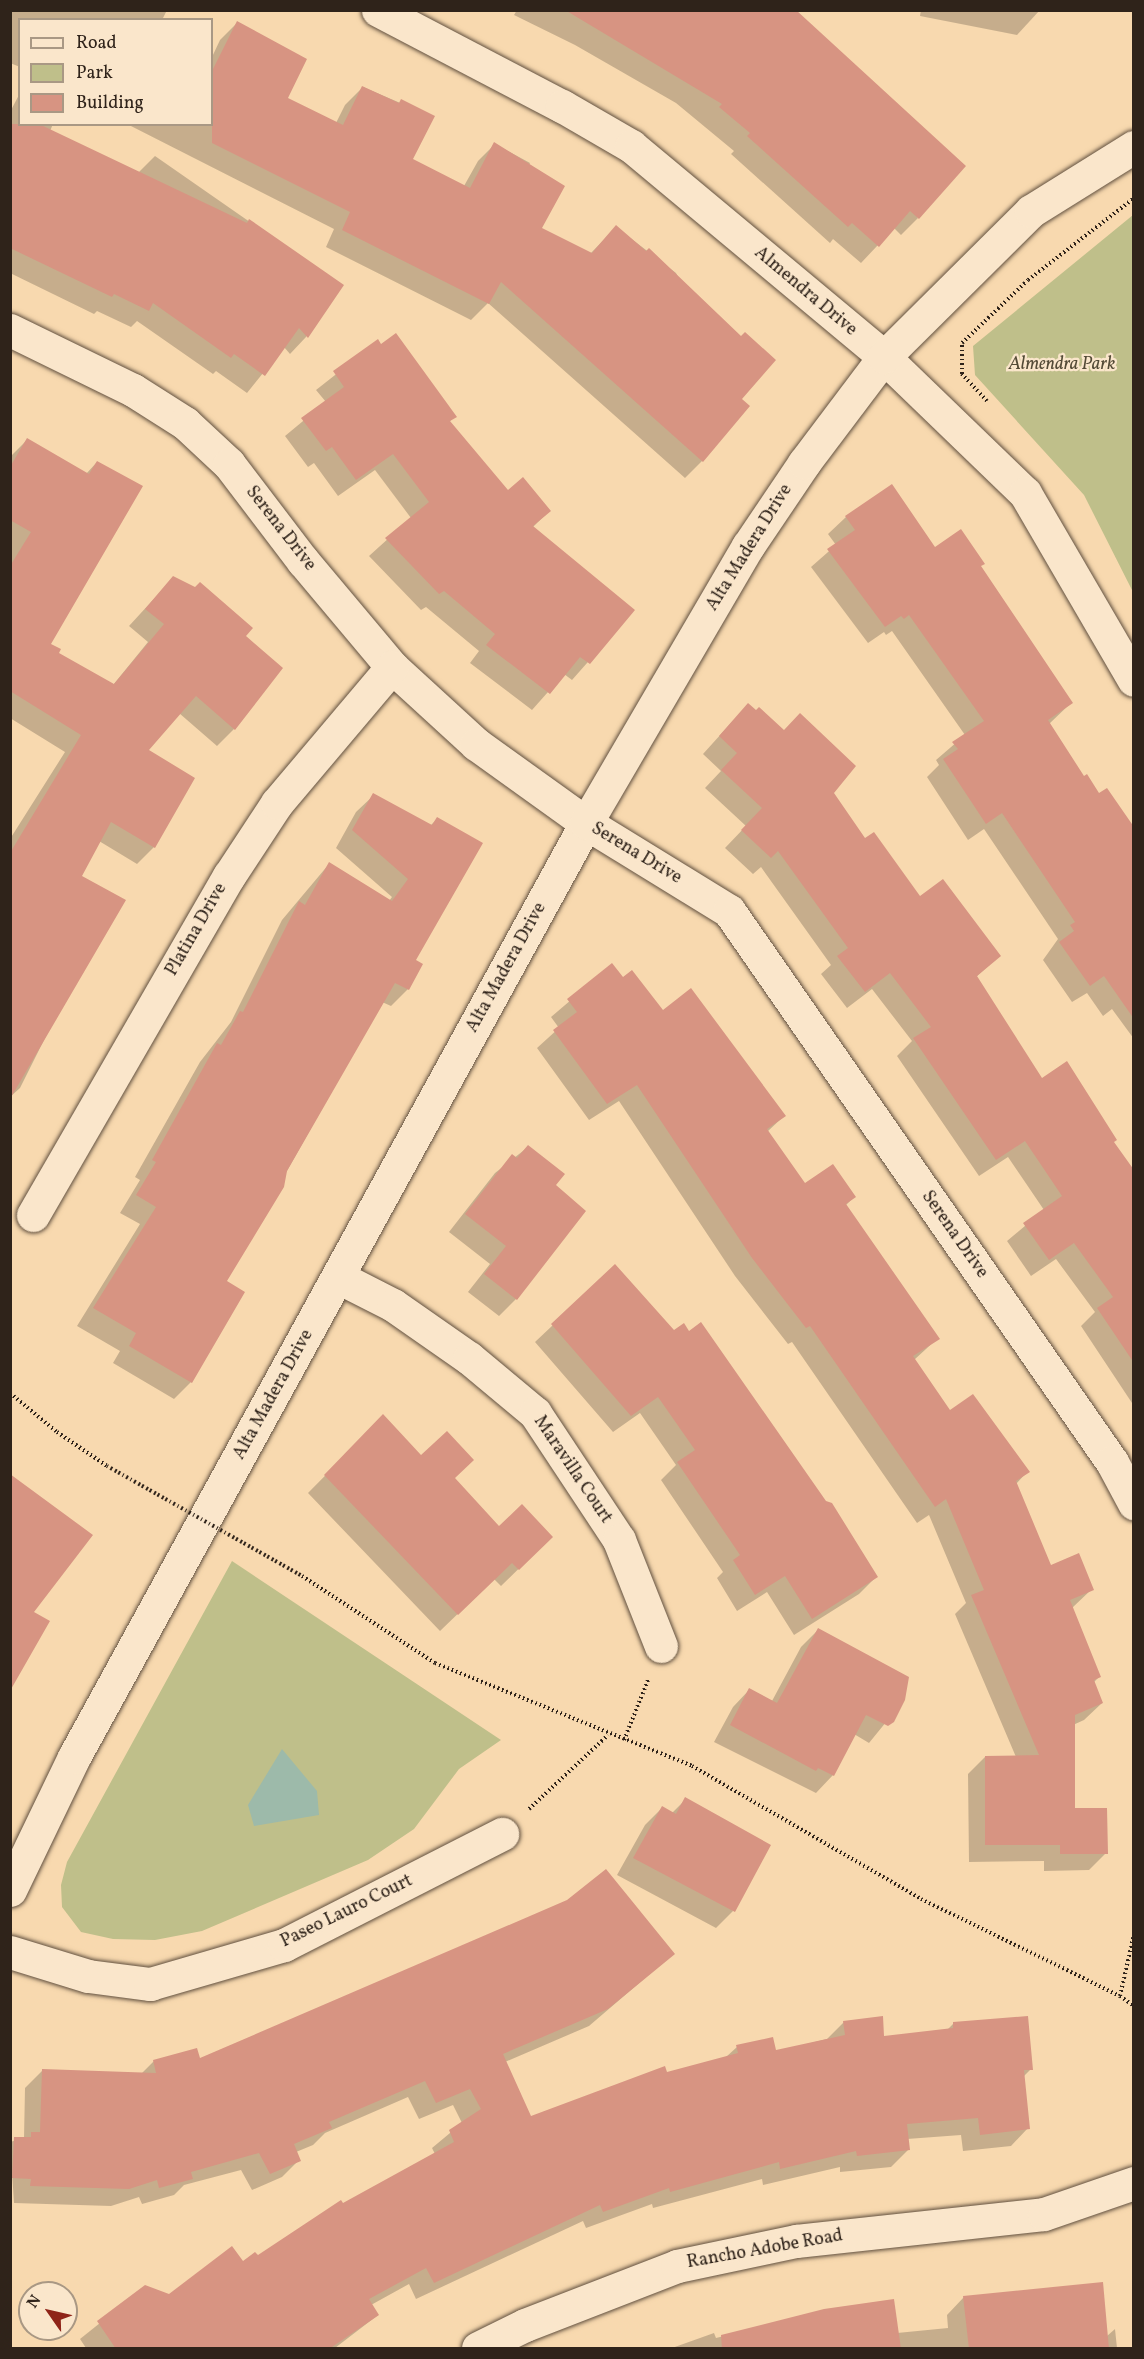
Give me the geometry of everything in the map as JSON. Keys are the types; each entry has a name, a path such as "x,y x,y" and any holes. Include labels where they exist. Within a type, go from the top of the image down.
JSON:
{"street":[{"name":"Almendra Drive","path":"378,10 562,106 631,146 884,357 1025,493 1134,680"},
{"name":"Alta Madera Drive","path":"10,1890 74,1757 586,823 748,546 804,463 884,357 1031,212 1134,147"},
{"name":"Serena Drive","path":"10,330 133,390 185,423 229,464 303,561 392,667 476,744 586,823 729,911 1105,1452 1134,1503"},
{"name":"Platina Drive","path":"33,1215 229,876 277,803 392,667"},
{"name":"Maravilla Court","path":"338,1277 393,1305 450,1345 535,1413 619,1540 662,1646"},
{"name":"Paseo Lauro Court","path":"10,1952 88,1976 150,1984 284,1945 502,1834"},
{"name":"Rancho Adobe Road","path":"478,2349 525,2325 677,2266 796,2241 1044,2214 1134,2182"}],"path":[{"path":"994,408 962,374 962,343 1028,280 1134,198"},
{"path":"10,1393 57,1432 107,1466 302,1576 435,1663 608,1735 692,1766 921,1899 1120,1996 1134,2006"},
{"path":"623,1740 662,1646"},
{"path":"502,1834 608,1735"},
{"path":"1120,1996 1134,1934"}],"green space":[{"name":"Almendra Park","path":"1133,215 1133,592 1084,495 975,375 973,346"},
{"path":"232,1561 501,1740 459,1769 414,1829 368,1860 202,1931 155,1940 113,1939 81,1932 62,1907 61,1885 67,1862"}],"shaded area":[{"path":"282,1749 317,1791 319,1815 254,1826 248,1805"}],"building":[{"path":"565,10 796,10 966,166 919,219 910,211 879,247 852,223 848,227 747,136 750,133 719,107 722,104"},
{"path":"237,21 307,59 288,98 343,125 362,86 399,103 401,99 435,116 413,159 470,188 494,142 565,186 542,228 592,253 616,225 646,251 649,248 741,336 745,332 776,360 742,399 750,406 703,462 501,282 489,304 342,230 350,212 212,143 213,69"},
{"path":"10,124 43,126 247,223 249,219 344,285 308,338 299,328 265,376 234,354 231,358 153,303 149,311 114,294 112,297 10,248"},
{"path":"396,333 457,417 450,421 508,490 523,477 551,511 533,526 635,610 590,664 580,657 550,694 486,645 495,634 444,591 439,594 385,538 429,502 393,454 356,480 332,447 326,451 301,418 344,387 333,371 378,339 381,344"},
{"path":"27,438 89,474 97,461 143,486 51,644 61,649 59,653 114,684 164,624 145,609 173,576 195,587 200,582 253,628 246,636 283,668 235,730 196,696 149,750 195,778 155,848 111,822 82,876 126,900 10,1099 10,853 81,735 10,691 10,566 31,532 10,520 10,467"},
{"path":"892,484 935,547 961,529 985,564 981,566 1073,703 1048,720 1084,776 1087,774 1099,793 1107,788 1134,827 1134,1019 1104,976 1090,986 1059,942 1074,931 1070,925 1075,922 1002,813 986,824 943,759 958,749 952,742 984,721 909,615 904,619 901,616 885,627 827,549 855,530 845,516"},
{"path":"748,703 756,710 759,707 784,730 800,713 856,766 834,793 865,838 874,832 920,896 943,879 1001,956 977,976 1042,1078 1067,1061 1117,1140 1114,1142 1134,1170 1134,1363 1097,1308 1113,1297 1074,1243 1049,1260 1023,1223 1062,1196 1025,1141 996,1160 913,1038 931,1027 890,973 865,992 837,956 848,948 778,851 771,858 741,830 762,808 721,770 737,753 719,736"},
{"path":"373,793 432,825 437,817 483,843 416,960 423,964 409,990 395,983 287,1171 284,1187 227,1281 245,1292 192,1383 129,1346 136,1333 93,1308 156,1207 136,1195 156,1162 152,1160 217,1043 221,1045 240,1011 243,1012 299,901 305,905 329,862 392,901 408,879 352,830"},
{"path":"612,963 623,977 632,970 663,1010 691,988 786,1116 767,1129 805,1183 833,1164 856,1197 846,1204 940,1339 913,1356 950,1410 973,1394 1030,1472 1016,1481 1051,1565 1079,1553 1094,1590 1070,1600 1101,1677 1094,1680 1103,1703 1075,1715 1075,1808 1107,1808 1108,1854 1060,1854 1060,1845 985,1845 985,1756 1039,1755 971,1595 984,1590 946,1499 935,1507 810,1326 806,1328 752,1258 637,1085 607,1104 553,1030 577,1012 567,999"},
{"path":"528,1145 565,1174 556,1185 586,1211 517,1300 484,1274 506,1246 465,1214 512,1154 517,1158"},
{"path":"615,1264 674,1330 684,1323 689,1331 701,1322 826,1501 832,1503 878,1577 812,1619 785,1576 755,1595 733,1560 740,1555 677,1462 695,1450 658,1397 631,1416 551,1324"},
{"path":"383,1414 421,1455 447,1431 474,1460 455,1478 499,1526 522,1504 553,1537 519,1570 512,1563 458,1615 324,1475"},
{"path":"10,1474 93,1535 34,1612 50,1621 10,1691"},
{"path":"818,1628 909,1677 905,1700 894,1722 888,1726 866,1715 834,1776 818,1768 816,1771 730,1725 749,1688 777,1703"},
{"path":"685,1797 771,1845 735,1912 633,1858 662,1806 676,1814"},
{"path":"606,1869 675,1954 608,2009 503,2054 531,2116 665,2066 667,2072 738,2053 736,2045 773,2037 776,2050 845,2035 843,2021 883,2016 884,2036 953,2028 953,2022 1028,2016 1033,2070 1024,2070 1030,2129 980,2135 978,2118 907,2124 910,2150 857,2156 856,2151 780,2169 779,2162 670,2192 669,2188 603,2212 600,2205 434,2283 426,2268 369,2299 379,2315 329,2349 116,2349 97,2321 145,2285 169,2294 232,2246 243,2261 255,2252 258,2255 341,2200 343,2203 454,2142 449,2130 481,2109 470,2089 436,2103 425,2081 329,2122 332,2128 294,2144 301,2161 270,2174 259,2153 191,2172 193,2179 159,2188 157,2180 129,2189 30,2186 31,2179 12,2178 14,2137 31,2137 31,2132 40,2132 42,2069 156,2073 153,2060 197,2048 200,2058 567,1900"},
{"path":"1103,2282 1109,2349 969,2349 963,2296"},
{"path":"894,2299 901,2349 722,2349 721,2335 824,2309"}]}
